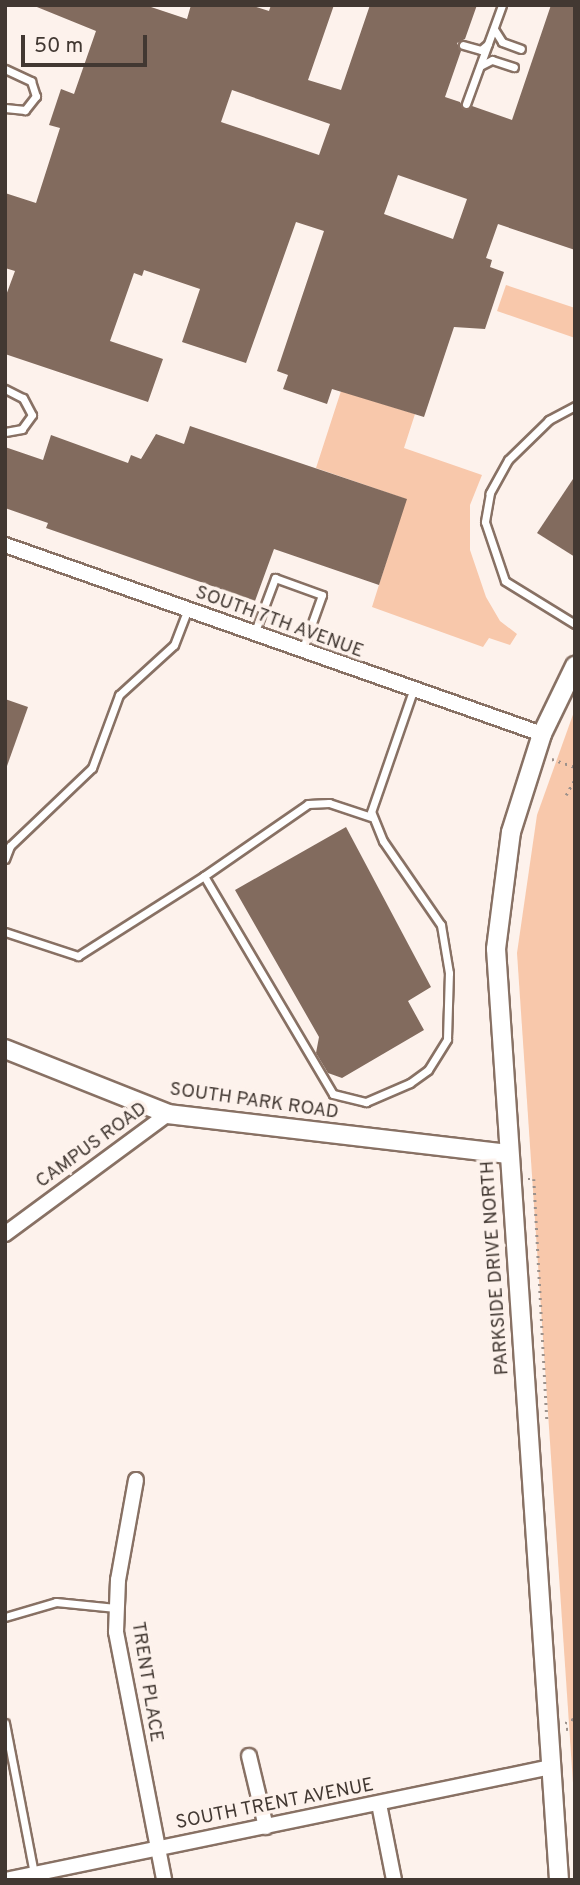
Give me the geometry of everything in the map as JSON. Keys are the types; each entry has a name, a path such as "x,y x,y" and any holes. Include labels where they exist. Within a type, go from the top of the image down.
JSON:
{"street":[{"name":"SOUTH 7TH AVENUE","path":"5,545 302,652 542,734"},
{"name":"PARKSIDE DRIVE NORTH","path":"559,1880 497,986 498,916 511,832 542,734 575,666"},
{"name":"SOUTH PARK ROAD","path":"5,1049 168,1114 508,1154"},
{"name":"CAMPUS ROAD","path":"5,1234 168,1114"},
{"name":"TRENT PLACE","path":"136,1480 116,1608 118,1651 164,1880"},
{"path":"249,1756 266,1826"},
{"name":"SOUTH TRENT AVENUE","path":"5,1880 551,1767"},
{"path":"379,1804 394,1880"}],"lane":[{"path":"466,104 502,5"},
{"path":"494,29 497,38 522,49"},
{"path":"463,44 481,50 489,43"},
{"path":"481,65 492,60 514,67"},
{"path":"5,69 31,81 36,96 25,110 5,108"},
{"path":"5,389 23,398 32,415 22,429 5,432"},
{"path":"575,405 549,420 508,460 490,493 485,522 505,581 575,624"},
{"path":"254,635 275,578 322,595 302,652"},
{"path":"5,859 8,845 93,768 119,695 174,645 187,611"},
{"path":"371,817 413,691"},
{"path":"5,932 78,956 204,876 308,804 329,803 371,817 441,925 450,1013 447,1039 428,1070 378,1099 344,1099 325,1085 204,876"},
{"path":"5,1617 56,1602 116,1608"},
{"path":"5,1723 34,1874"}],"path":[{"path":"550,758 575,767"},
{"path":"566,795 575,779"}],"shaded area":[{"path":"506,285 575,308 575,338 497,311"},
{"path":"341,391 415,414 404,448 482,475 470,505 470,550 486,597 500,621 517,634 510,645 489,638 483,647 372,607 406,499 316,468"},
{"path":"575,709 575,1813 517,953 537,815"}],"building":[{"path":"32,5 145,5 187,19 191,5 250,5 269,11 271,5 334,5 308,80 341,90 370,5 477,5 465,39 457,43 461,51 445,97 460,102 465,110 472,106 512,120 551,5 575,5 575,250 498,224 486,258 492,260 490,267 504,272 485,329 454,327 424,417 332,389 327,404 283,389 288,375 277,371 324,231 296,222 246,363 182,342 200,289 144,270 142,276 134,273 110,341 163,359 148,402 5,354 5,298 15,271 5,268 5,193 36,203 60,128 49,125 61,89 74,94 96,31","holes":["232,90 330,124 319,155 221,122","398,175 467,199 453,239 384,214"]},
{"path":"190,426 407,499 379,585 274,549 255,601 46,528 48,523 5,508 5,447 43,460 51,435 128,463 131,455 141,459 156,434 184,444"},
{"path":"575,476 575,557 537,533"},
{"path":"5,699 28,707 7,766 5,766"},
{"path":"346,827 431,987 408,1001 424,1030 342,1078 328,1073 316,1053 319,1037 235,890"}]}
